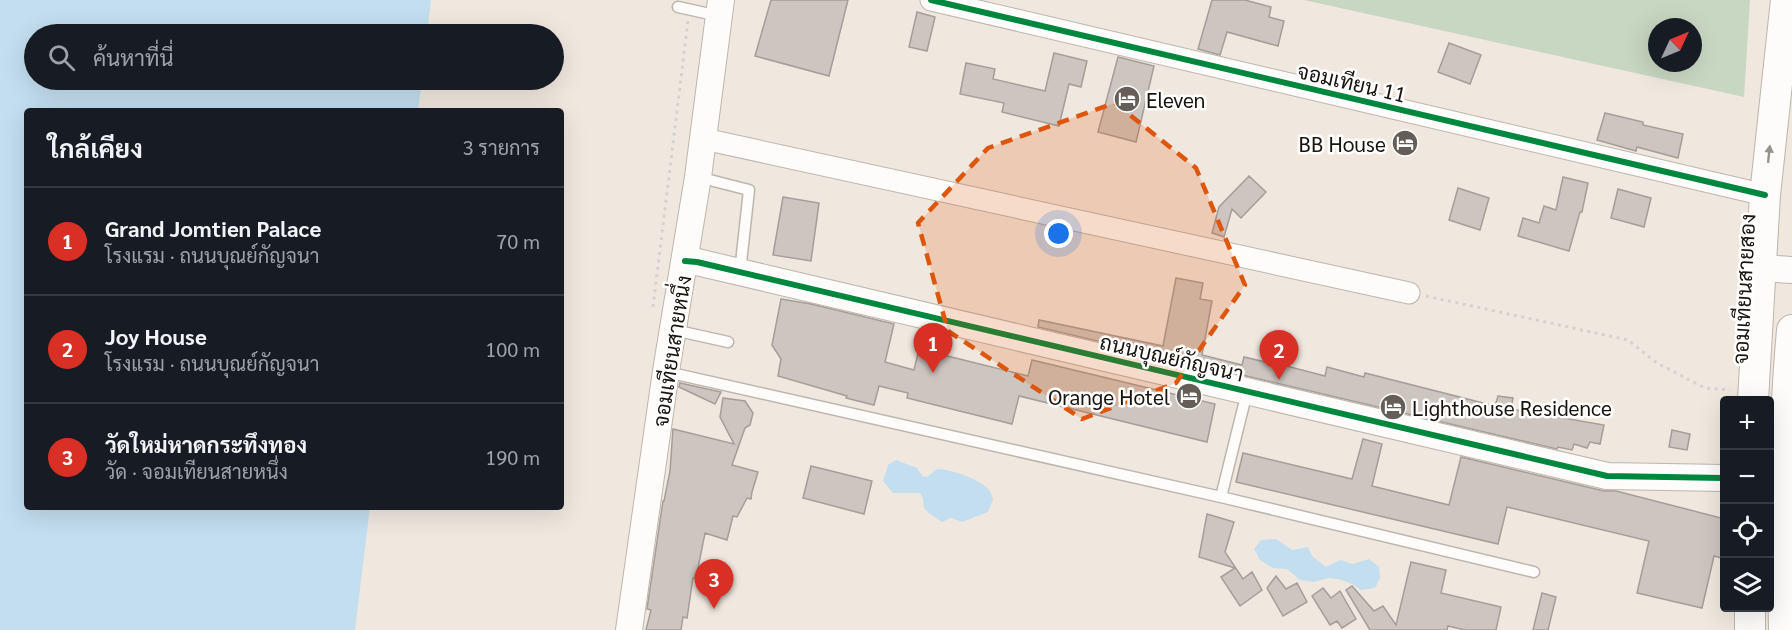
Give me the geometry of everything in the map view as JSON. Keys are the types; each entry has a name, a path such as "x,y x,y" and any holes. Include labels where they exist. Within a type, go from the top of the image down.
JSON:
{"main road":[{"name":"จอมเทียนสายสอง","path":"1753,396 1765,195 1786,0"},
{"path":"1784,630 1782,479 1792,330"},
{"path":"1750,612 1750,630"}],"street":[{"name":"จอมเทียน 11","path":"932,0 1765,195"},
{"name":"จอมเทียนสายหนึ่ง","path":"629,630 666,371 704,139 720,8"},
{"path":"704,139 1409,292"},
{"name":"ถนนบุณย์กัญจนา","path":"685,261 1607,476 1720,478"},
{"path":"1760,268 1792,270"}],"lane":[{"path":"678,7 720,8"},
{"path":"698,177 748,190 740,272"},
{"path":"674,330 728,342"},
{"path":"666,371 1221,497 1534,572"},
{"path":"1221,497 1247,391"}],"path":[{"path":"1409,292 1628,340 1657,363 1705,388 1753,396"}],"highlighted area":[{"path":"1115,103 1196,168 1245,285 1176,383 1082,419 948,331 918,223 988,148"}],"green space":[{"path":"1304,0 1750,0 1744,97"}],"water":[{"path":"0,0 431,0 428,24 24,24 24,90 421,90 418,108 24,108 24,510 370,510 355,630 0,630"},
{"path":"896,460 917,468 922,476 927,477 937,469 943,469 965,475 979,482 989,490 993,499 988,512 962,522 951,518 942,522 924,508 920,493 893,493 883,481 888,465"},
{"path":"1276,539 1292,550 1308,547 1312,556 1326,567 1340,560 1353,564 1369,559 1379,567 1380,578 1375,588 1361,590 1339,579 1329,578 1314,582 1300,580 1287,569 1273,568 1260,560 1254,549 1261,540"}],"building":[{"path":"771,0 848,0 829,76 755,56"},
{"path":"1212,0 1245,0 1271,7 1269,17 1284,21 1278,46 1227,32 1220,55 1198,49"},
{"path":"917,12 935,17 927,51 909,47"},
{"path":"1449,43 1481,55 1470,84 1438,72"},
{"path":"1054,53 1087,61 1081,87 1069,84 1059,126 1002,112 1004,103 960,94 966,63 995,69 993,79 1045,91"},
{"name":"Eleven","path":"1118,57 1154,66 1136,142 1098,132"},
{"path":"1605,113 1683,134 1678,158 1637,147 1636,151 1597,140"},
{"path":"1249,176 1266,192 1241,218 1232,209 1224,237 1212,233 1219,207"},
{"path":"1563,177 1588,183 1582,212 1580,212 1569,251 1518,236 1523,218 1539,223 1544,206 1556,210"},
{"path":"1458,188 1489,198 1480,230 1449,220"},
{"path":"1618,189 1651,198 1644,227 1611,218"},
{"path":"783,197 819,203 811,261 773,255"},
{"path":"1176,278 1203,283 1200,299 1212,301 1202,355 1242,365 1244,357 1325,376 1327,367 1364,377 1365,373 1495,406 1498,396 1513,398 1511,409 1604,425 1600,444 1590,442 1587,448 1574,444 1572,450 1558,447 1557,449 1038,327 1039,320 1163,346"},
{"path":"781,299 894,324 885,362 914,370 919,349 1028,376 1032,360 1215,404 1207,442 1019,396 1012,424 907,398 908,393 879,386 874,405 778,376 781,359 772,345"},
{"path":"680,383 721,392 715,404 679,387"},
{"path":"723,398 745,401 753,413 750,425 745,428 732,465 758,472 751,499 747,498 737,517 733,516 727,540 705,533 696,578 693,578 687,618 683,617 681,630 646,630 651,610 647,609 663,501 670,471 673,429 734,444 720,417"},
{"path":"1672,430 1690,434 1687,450 1669,447"},
{"path":"1363,439 1382,444 1372,486 1449,505 1461,457 1604,491 1616,491 1720,518 1720,558 1714,556 1702,608 1637,593 1649,541 1507,507 1498,544 1236,482 1243,453 1352,479"},
{"path":"811,466 872,481 864,514 803,498"},
{"path":"1207,514 1234,522 1225,552 1243,579 1252,572 1262,590 1240,606 1221,577 1235,568 1199,557"},
{"path":"1411,562 1446,570 1441,593 1501,607 1496,630 1465,630 1448,626 1447,630 1370,630 1346,590 1352,586 1374,611 1383,606 1396,625"},
{"path":"1276,576 1286,589 1297,583 1307,602 1283,616 1267,588"},
{"path":"1323,588 1331,598 1340,591 1356,619 1342,628 1337,621 1330,625 1312,596"},
{"path":"1542,593 1556,597 1548,630 1533,630"}],"cycle path":[{"path":"931,0 1765,195"},
{"path":"685,261 1607,476 1720,478"}],"place":[{"name":"Eleven","path":"1127,99"},
{"name":"BB House","path":"1405,143"},
{"name":"Grand Jomtien Palace","path":"933,373"},
{"name":"Joy House","path":"1279,380"},
{"name":"Orange Hotel","path":"1189,396"},
{"name":"Lighthouse Residence","path":"1393,407"},
{"name":"วัดใหม่หาดกระทึงทอง","path":"714,609"}]}
